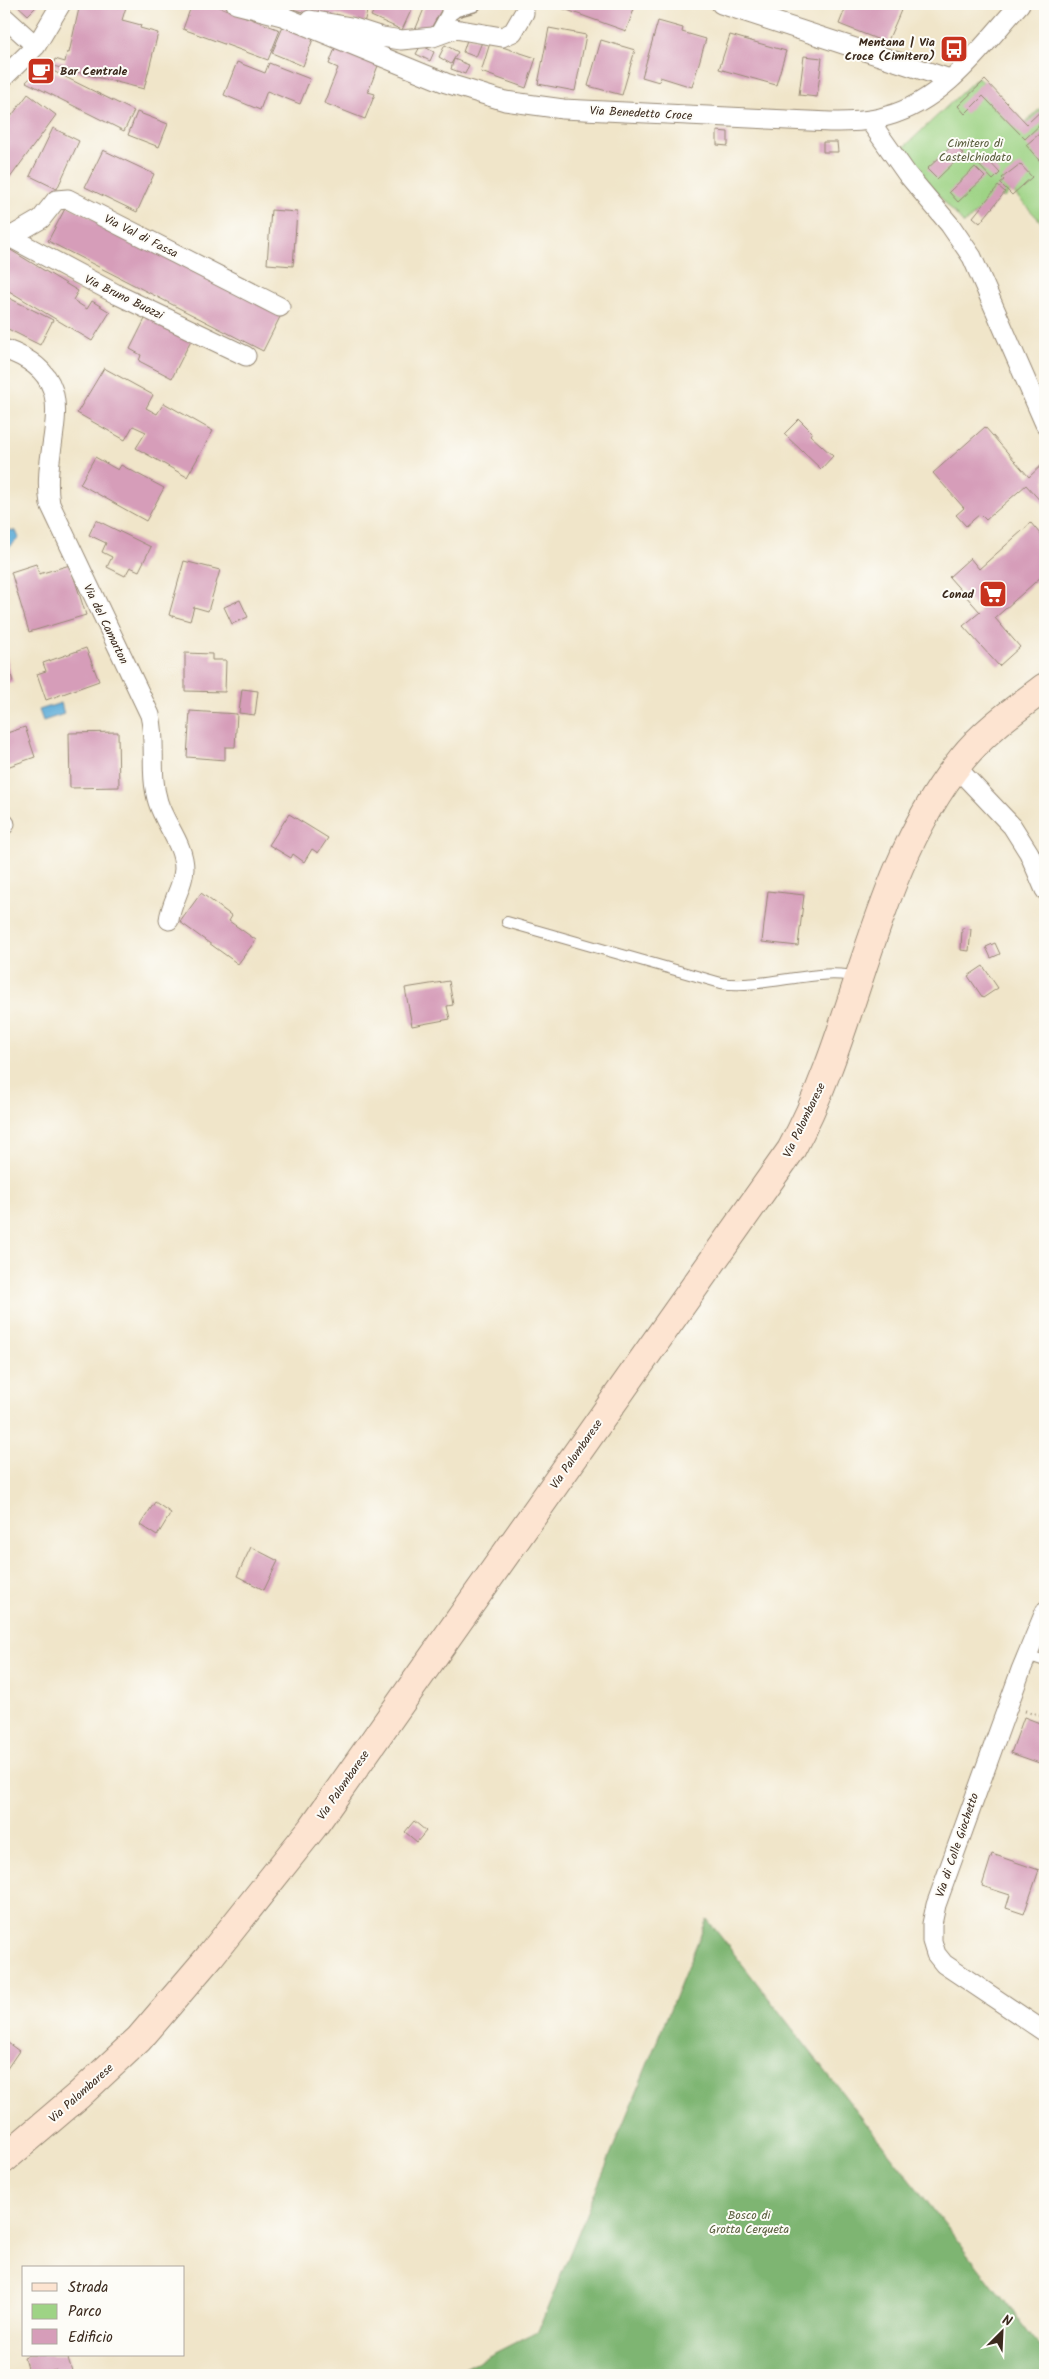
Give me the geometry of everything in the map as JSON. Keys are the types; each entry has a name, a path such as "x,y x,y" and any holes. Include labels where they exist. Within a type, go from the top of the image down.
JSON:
{"main road":[{"name":"Via Palombarese","path":"4,2159 73,2100 139,2038 211,1956 313,1827 780,1166 814,1104 860,978 886,895 907,846 927,810 956,767 988,732 1045,687"}],"street":[{"path":"4,77 36,46 62,4"},
{"name":"Via Benedetto Croce","path":"236,4 282,16 446,83 521,104 563,109 801,121 869,120 886,117 906,109 925,98 950,79 1020,4"},
{"path":"438,35 451,7 472,4"},
{"path":"721,4 950,79"},
{"path":"282,16 351,27 392,39 410,40 460,29 502,37 513,32 524,13"},
{"path":"4,17 36,46"},
{"path":"869,120 907,174 953,229 969,252 987,288 1045,424"},
{"name":"Via Val di Fassa","path":"7,236 42,219 56,200 68,199 280,307"},
{"name":"Via Bruno Buozzi","path":"7,236 118,295 246,356"},
{"name":"Via del Camarton","path":"4,349 24,357 38,366 47,377 53,389 56,415 48,471 50,504 150,715 154,741 153,778 155,792 159,805 177,841 183,863 181,885 172,904 169,920"},
{"path":"956,767 1012,826 1029,853 1045,890"},
{"name":"Via di Colle Giochetto","path":"1045,1612 1027,1655 939,1896 932,1924 932,1941 936,1954 948,1968 1045,2032"}],"lane":[{"path":"507,922 721,983 746,985 836,974 860,978"},
{"path":"1027,1655 1045,1661"}],"green space":[{"name":"Cimitero di Castelchiodato","path":"978,77 1022,126 1045,104 1045,226 1011,190 1004,198 999,193 964,224 900,151"},
{"name":"Bosco di Grotta Cerqueta","path":"707,1919 1045,2353 1045,2375 451,2375 538,2331"}],"water":[{"path":"9,530 16,531 19,538 8,549 8,556 4,561 4,534"},
{"path":"61,703 64,714 43,721 39,710"}],"building":[{"path":"16,4 39,4 28,15"},
{"path":"80,4 127,4 122,20 141,25 140,28 158,33 144,89 53,66 55,59 65,62 67,52 69,53"},
{"path":"192,4 212,4 280,30 268,60 183,29"},
{"path":"291,4 369,4 364,23 336,14 334,21 289,8"},
{"path":"377,4 414,4 402,30 371,16"},
{"path":"426,4 445,4 433,35 416,28"},
{"path":"550,4 636,4 626,31"},
{"path":"758,4 770,4 769,7"},
{"path":"847,4 891,4 902,8 887,43 839,24"},
{"path":"658,21 683,28 682,32 706,39 692,87 660,77 659,82 642,77"},
{"path":"283,27 313,39 303,66 272,53"},
{"path":"549,28 586,35 575,91 538,84"},
{"path":"730,35 786,51 776,85 719,69"},
{"path":"468,37 482,42 476,57 463,52"},
{"path":"601,40 635,50 622,95 588,86"},
{"path":"490,43 536,58 526,88 481,72"},
{"path":"421,45 434,52 430,61 416,54"},
{"path":"445,45 458,52 451,64 439,57"},
{"path":"336,46 379,63 368,92 375,94 365,119 324,103 338,68 329,64"},
{"path":"804,56 822,58 817,97 799,95"},
{"path":"454,59 469,65 465,74 451,69"},
{"path":"237,62 265,73 269,63 310,79 300,104 267,91 260,110 224,95"},
{"path":"43,66 134,111 124,131 26,82"},
{"path":"985,80 1027,124 1045,107 1045,120 1025,139 983,96 965,114 958,106"},
{"path":"28,94 56,115 4,186 4,126"},
{"path":"137,112 168,124 159,147 128,135"},
{"path":"53,128 79,141 57,189 30,176"},
{"path":"1045,129 1045,167 1026,145"},
{"path":"717,131 728,132 728,146 717,145"},
{"path":"823,142 837,142 838,152 823,152"},
{"path":"954,144 963,154 937,179 927,169"},
{"path":"103,150 154,174 137,212 85,187"},
{"path":"986,158 1000,173 993,180 979,165"},
{"path":"1020,164 1032,177 1012,195 1000,183 1004,180 1002,178"},
{"path":"975,167 985,177 958,202 949,192"},
{"path":"998,186 1005,192 980,223 973,217"},
{"path":"67,205 281,315 263,351 48,241"},
{"path":"271,210 297,212 293,266 267,264"},
{"path":"4,246 78,291 73,300 87,309 92,301 110,312 92,341 4,288"},
{"path":"7,297 53,320 40,345 4,327 4,303"},
{"path":"147,315 192,338 172,378 139,361 141,355 130,349"},
{"path":"104,368 153,395 146,408 157,414 164,403 213,431 187,477 136,448 146,432 133,426 125,440 77,413"},
{"path":"799,419 812,432 810,435 833,456 821,469 784,434"},
{"path":"985,427 1029,477 1044,463 1045,502 1043,504 1026,485 986,520 980,514 966,526 956,515 964,508 933,473"},
{"path":"95,457 118,470 121,465 164,488 146,521 80,484"},
{"path":"96,520 151,547 139,571 130,567 125,576 107,567 112,557 102,552 106,543 89,535"},
{"name":"Conad","path":"1031,523 1045,540 1045,567 1040,572 1043,575 995,618 1020,647 999,666 963,626 980,612 949,577 970,558 979,569"},
{"path":"184,561 220,570 208,611 194,607 190,621 169,615"},
{"path":"36,564 39,574 70,565 86,615 29,632 11,572"},
{"path":"240,600 248,617 232,624 224,607"},
{"path":"4,647 13,682 4,684"},
{"path":"86,648 99,681 46,700 37,674 46,671 43,663"},
{"path":"185,653 212,654 212,660 226,660 225,692 185,691"},
{"path":"242,689 258,691 255,715 239,713"},
{"path":"190,711 237,714 235,747 225,747 225,760 187,757"},
{"path":"25,727 35,757 4,768 4,734"},
{"path":"118,732 119,787 70,788 69,733"},
{"path":"289,814 328,838 318,853 312,849 304,862 293,854 291,858 269,845"},
{"path":"768,891 804,895 798,946 762,942"},
{"path":"201,893 232,916 229,921 256,940 238,964 180,922"},
{"path":"962,928 971,929 969,951 961,950"},
{"path":"995,943 1000,954 991,958 986,947"},
{"path":"983,966 998,988 983,998 968,976"},
{"path":"449,981 453,1005 447,1006 450,1019 412,1026 405,988"},
{"path":"155,1502 171,1513 157,1536 140,1525"},
{"path":"251,1547 278,1561 264,1590 237,1576"},
{"path":"1024,1717 1045,1725 1045,1765 1011,1753"},
{"path":"414,1821 426,1831 417,1842 405,1832"},
{"path":"992,1854 1039,1870 1024,1914 1006,1908 1010,1895 982,1886"},
{"path":"4,2040 19,2051 4,2073"},
{"path":"67,2356 72,2371 58,2375 56,2370 38,2375 29,2375 24,2357"}],"place":[{"name":"Mentana | Via Croce (Cimitero)","path":"954,49"},
{"name":"Bar Centrale","path":"41,71"},
{"name":"Conad","path":"993,594"}]}
